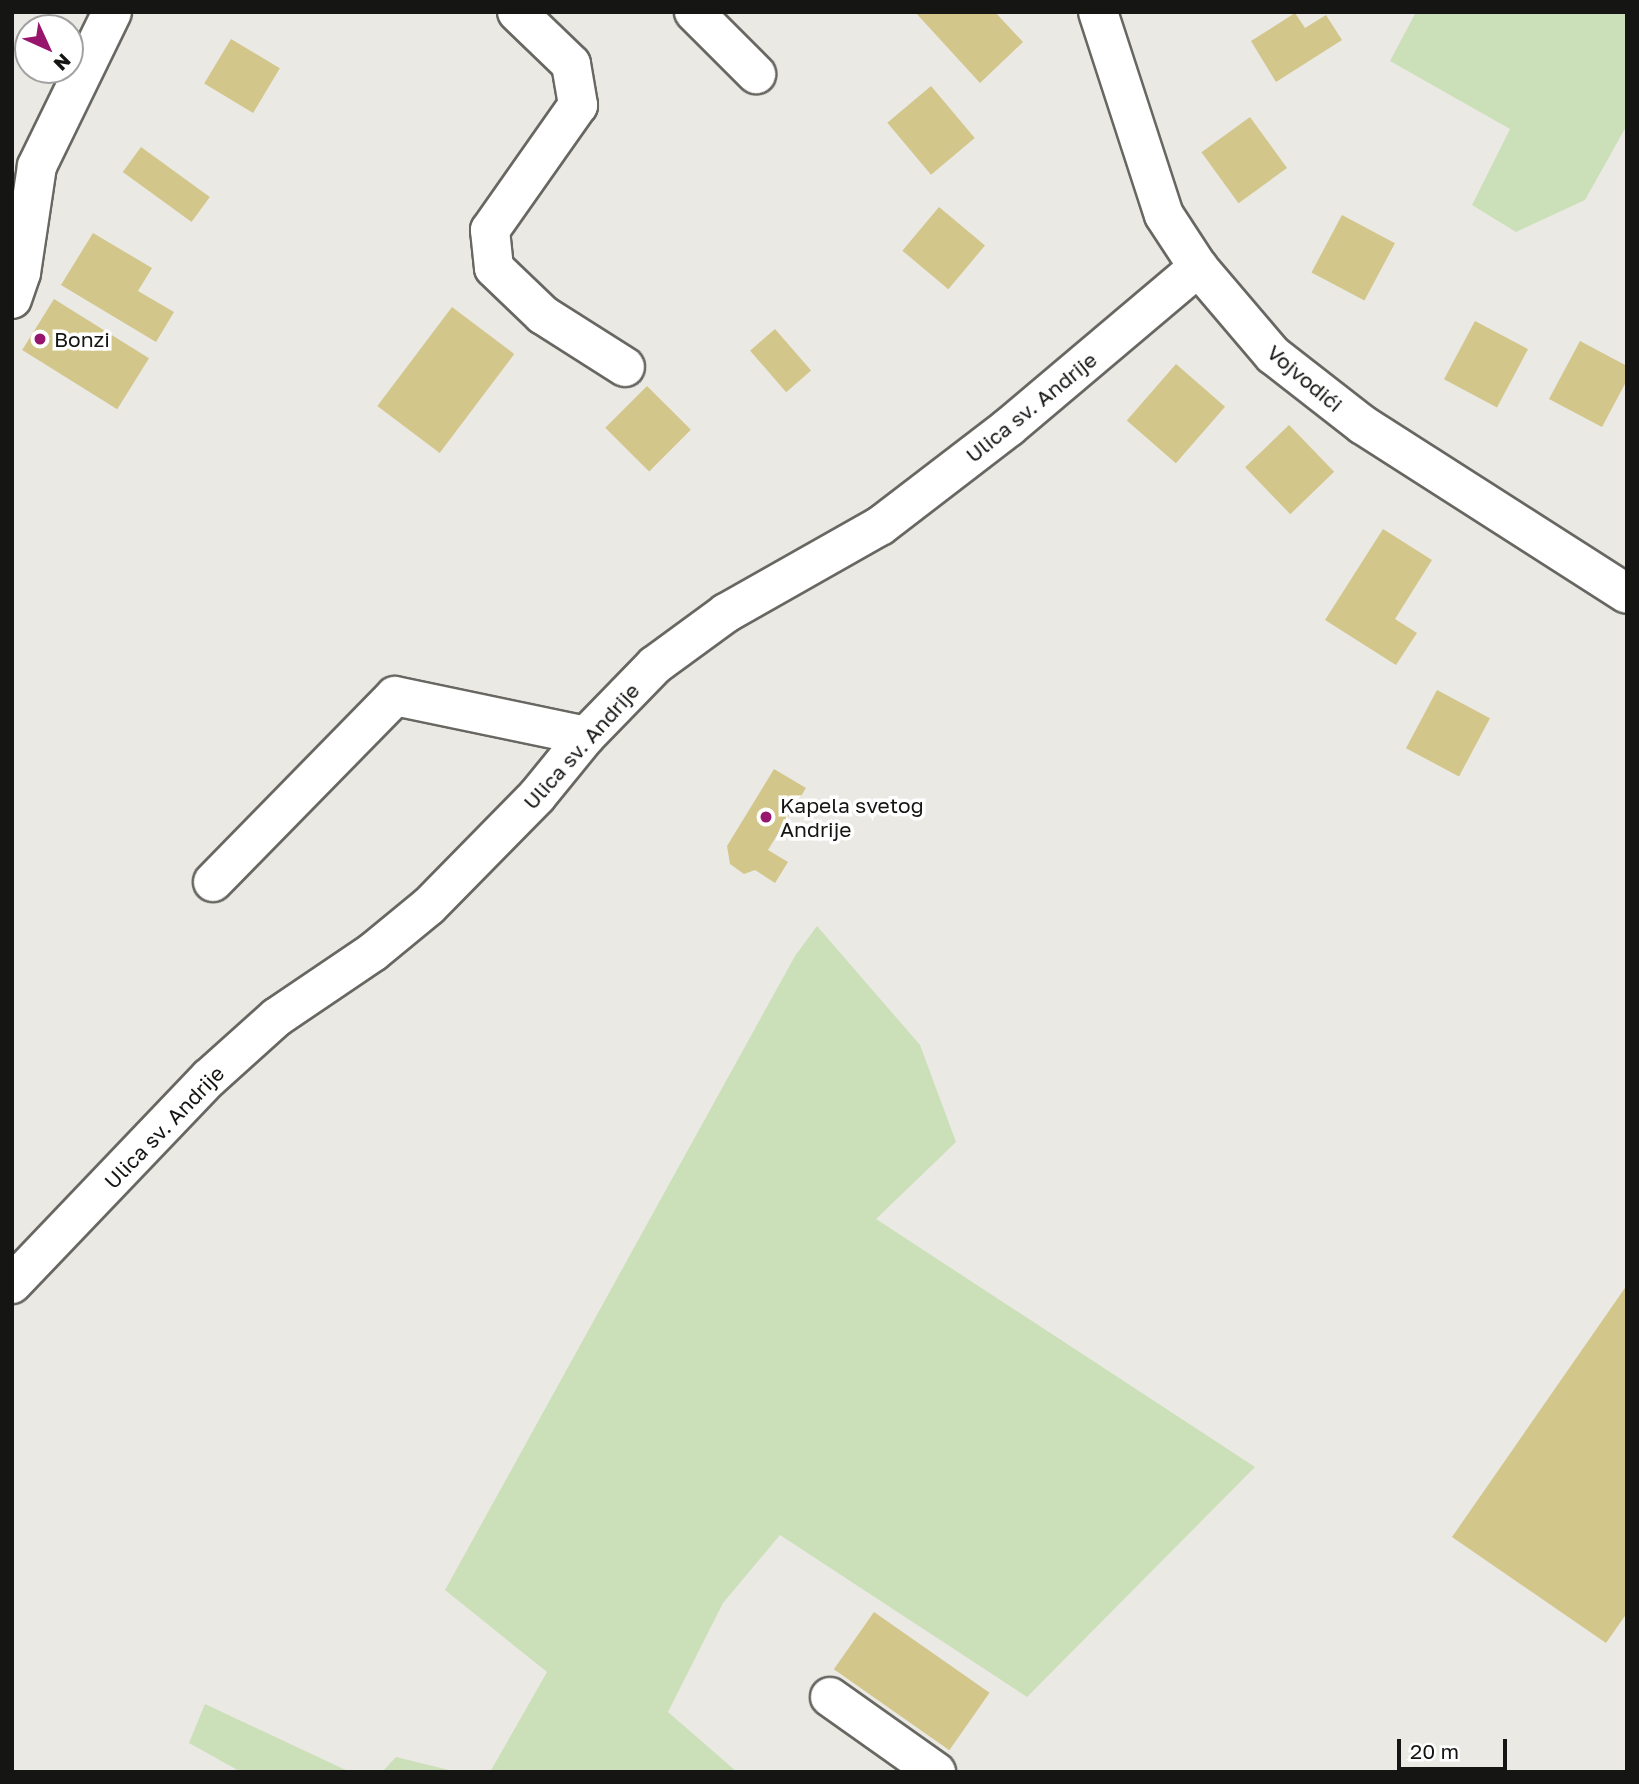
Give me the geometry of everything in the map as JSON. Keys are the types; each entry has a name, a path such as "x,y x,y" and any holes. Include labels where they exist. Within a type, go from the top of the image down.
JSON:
{"street":[{"path":"12,299 21,273 37,166 112,12"},
{"path":"517,12 571,64 578,105 490,230 494,268 543,316 625,367"},
{"path":"694,12 756,74"},
{"name":"Vojvodići","path":"1098,12 1164,215 1198,267 1273,355 1363,425 1627,594"},
{"name":"Ulica sv. Andrije","path":"12,1284 209,1078 277,1017 373,952 429,906 537,796 586,736 655,665 726,613 880,526 1009,427 1198,267"},
{"path":"213,882 395,696 586,736"},
{"path":"830,1697 936,1772"}],"green space":[{"path":"1416,12 1627,12 1627,125 1585,200 1516,232 1472,205 1510,129 1390,61"},
{"path":"817,926 920,1045 956,1142 876,1219 1255,1467 1027,1697 780,1535 723,1603 668,1712 737,1772 490,1772 547,1672 445,1590 795,956"},
{"path":"205,1704 350,1772 241,1772 189,1743"},
{"path":"396,1757 457,1772 382,1772"}],"building":[{"path":"915,12 995,12 1023,42 980,83"},
{"path":"1295,13 1305,28 1326,15 1342,40 1276,82 1251,41"},
{"path":"231,39 280,68 253,113 204,84"},
{"path":"931,86 975,138 931,175 887,123"},
{"path":"1250,117 1287,168 1238,203 1201,152"},
{"path":"141,147 210,197 192,222 123,172"},
{"path":"939,207 985,246 948,289 902,251"},
{"path":"1342,215 1395,243 1364,301 1311,272"},
{"path":"93,233 152,268 138,291 174,312 156,342 61,285"},
{"path":"54,299 149,358 117,409 22,350"},
{"path":"452,307 514,354 440,453 377,406"},
{"path":"1475,321 1528,349 1497,407 1444,379"},
{"path":"775,329 811,371 786,392 750,351"},
{"path":"1580,341 1627,366 1627,380 1602,427 1549,399"},
{"path":"1176,364 1225,407 1176,463 1127,421"},
{"path":"647,386 691,430 649,472 605,428"},
{"path":"1289,425 1334,472 1290,514 1245,467"},
{"path":"1383,529 1432,560 1395,619 1417,633 1396,665 1325,620"},
{"path":"1437,690 1490,718 1459,776 1406,748"},
{"name":"Kapela svetog Andrije","path":"774,769 806,788 768,850 788,862 775,883 755,870 744,874 730,864 727,846"},
{"path":"1627,1285 1627,1613 1606,1643 1452,1537"},
{"path":"874,1612 990,1693 949,1750 834,1669"}],"place":[{"name":"Bonzi","path":"40,339"},
{"name":"Kapela svetog Andrije","path":"766,817"}]}
